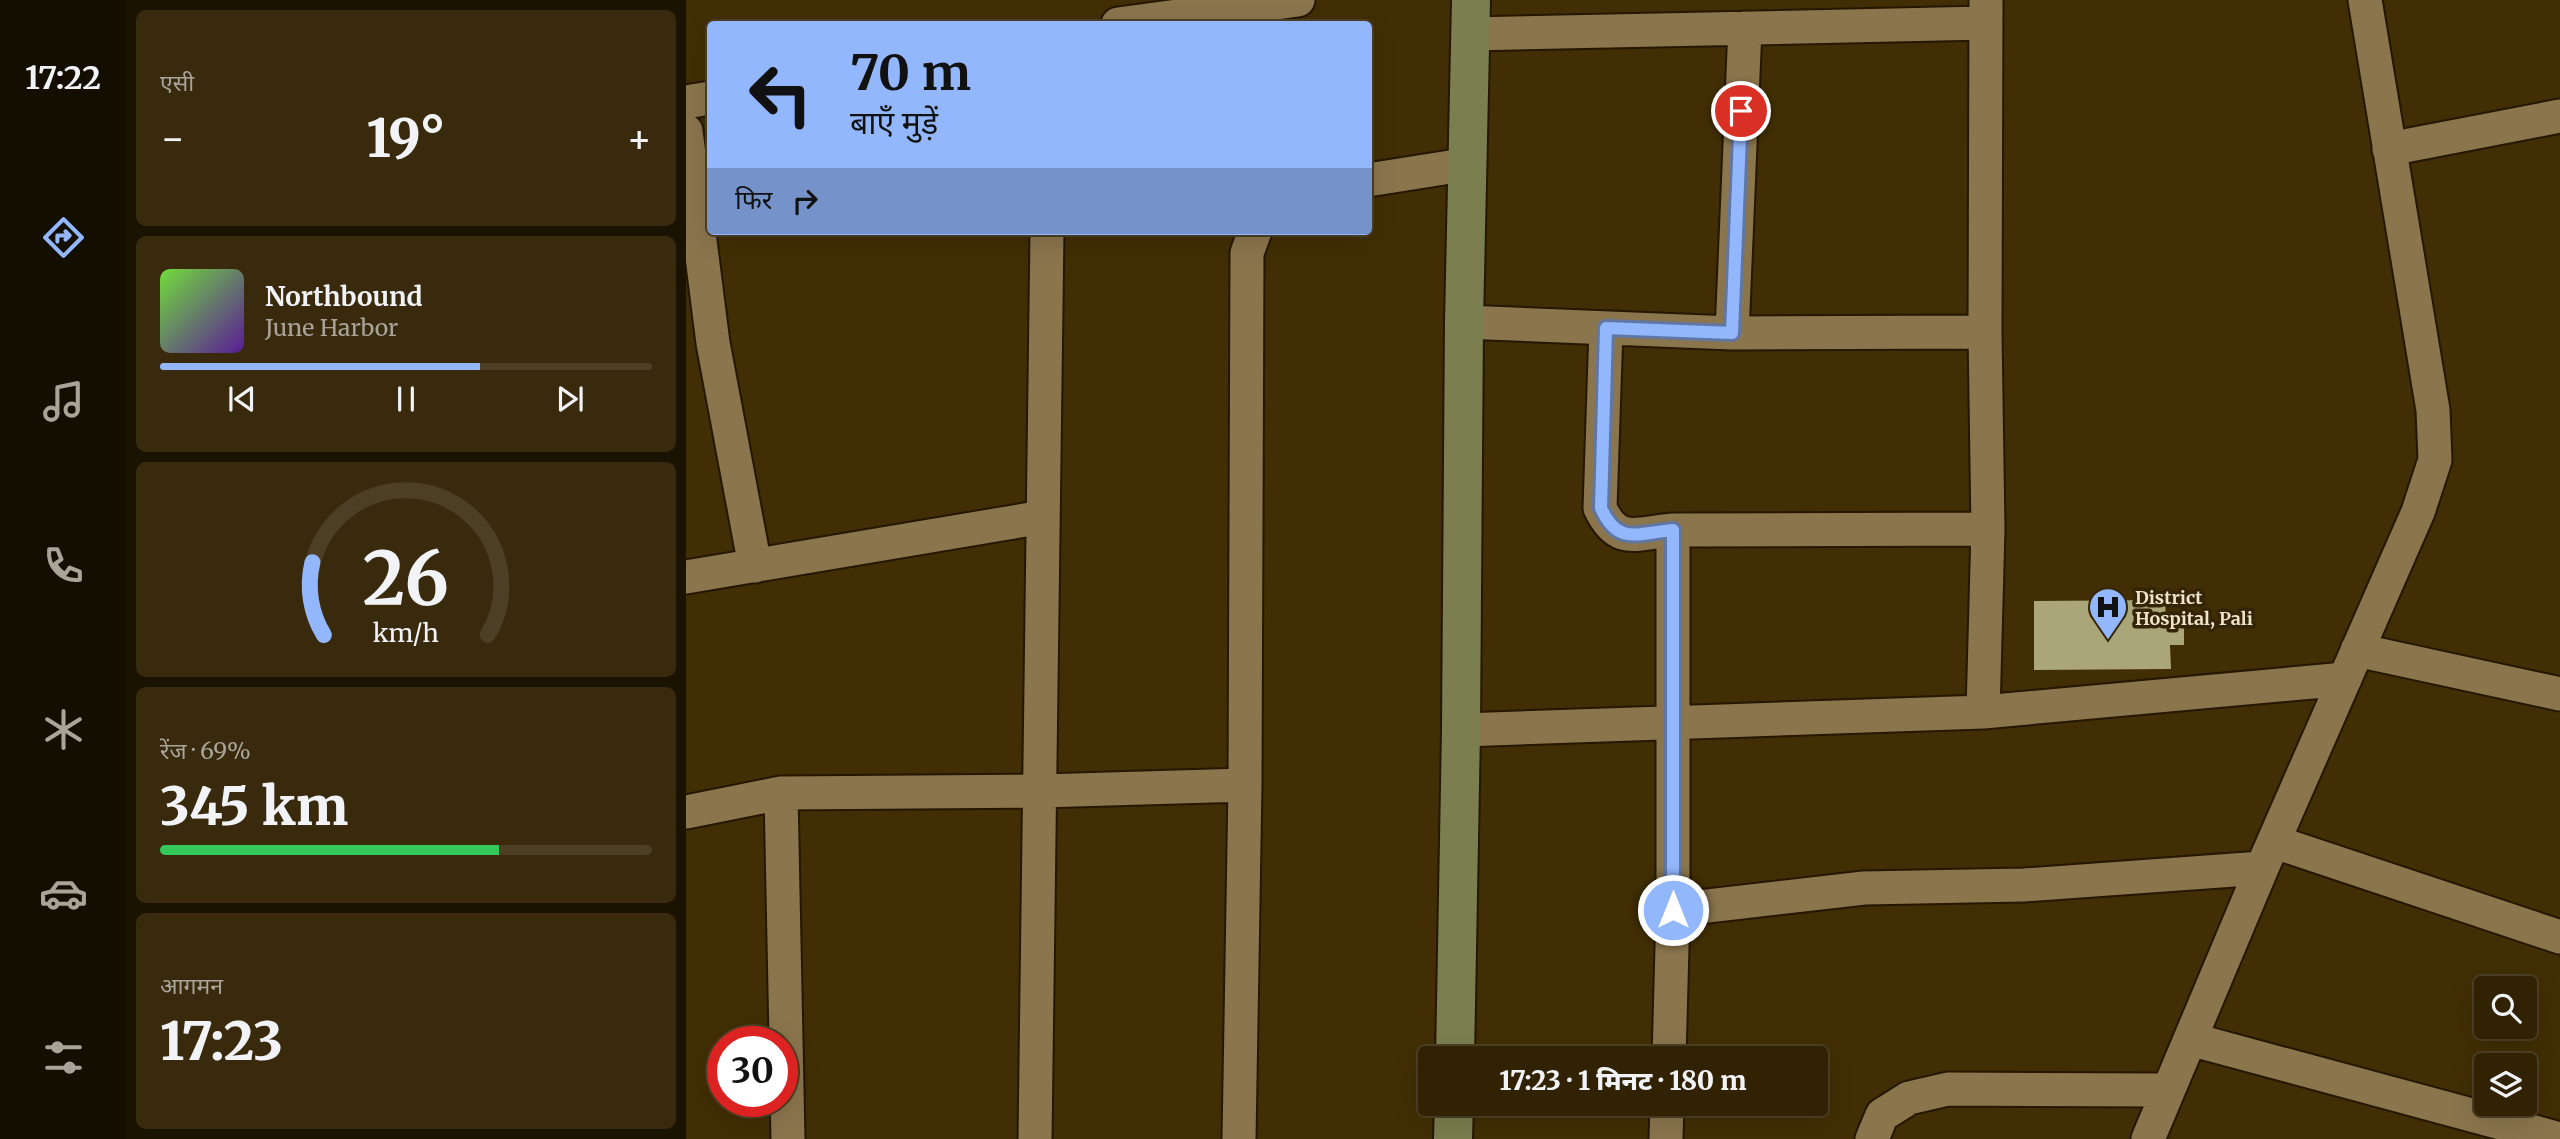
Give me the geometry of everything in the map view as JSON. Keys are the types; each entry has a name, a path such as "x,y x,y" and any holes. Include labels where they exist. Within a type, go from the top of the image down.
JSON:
{"street":[{"path":"1140,21 1298,0"},
{"path":"2148,1139 2268,855 2418,512 2435,460 2433,410 2365,0"},
{"path":"1455,1046 1470,17 1745,28 1986,11 1985,332 1988,529 1983,712"},
{"path":"1732,333 1745,28"},
{"path":"686,103 707,99"},
{"path":"2389,149 2560,116"},
{"path":"686,131 699,345 755,566"},
{"path":"1372,179 1469,164"},
{"path":"1035,1139 1047,235"},
{"path":"1239,1139 1245,785 1247,253 1254,235"},
{"path":"1464,322 1732,333 1985,332"},
{"path":"1606,328 1601,508 1609,526 1621,534 1673,530 1988,529"},
{"path":"686,577 1043,517"},
{"path":"1669,1046 1673,910 1673,530"},
{"path":"1461,730 1983,712 2351,664 2560,694"},
{"path":"686,812 781,793 1041,791 1245,785"},
{"path":"781,793 788,1139"},
{"path":"1673,910 1864,888 2024,885 2268,855 2560,937"},
{"path":"2190,1040 2560,1139"},
{"path":"1872,1139 1882,1115 1909,1098 1948,1088 2168,1090"},
{"path":"1453,1139 1454,1116"},
{"path":"1666,1139 1667,1116"}],"building":[{"path":"2165,600 2166,619 2184,619 2184,645 2170,645 2171,669 2034,670 2034,601"}],"place":[{"name":"District Hospital, Pali","path":"2108,641"}],"route":[{"path":"1673,910 1673,530 1621,534 1609,526 1601,508 1606,328 1732,333 1741,111"}]}
